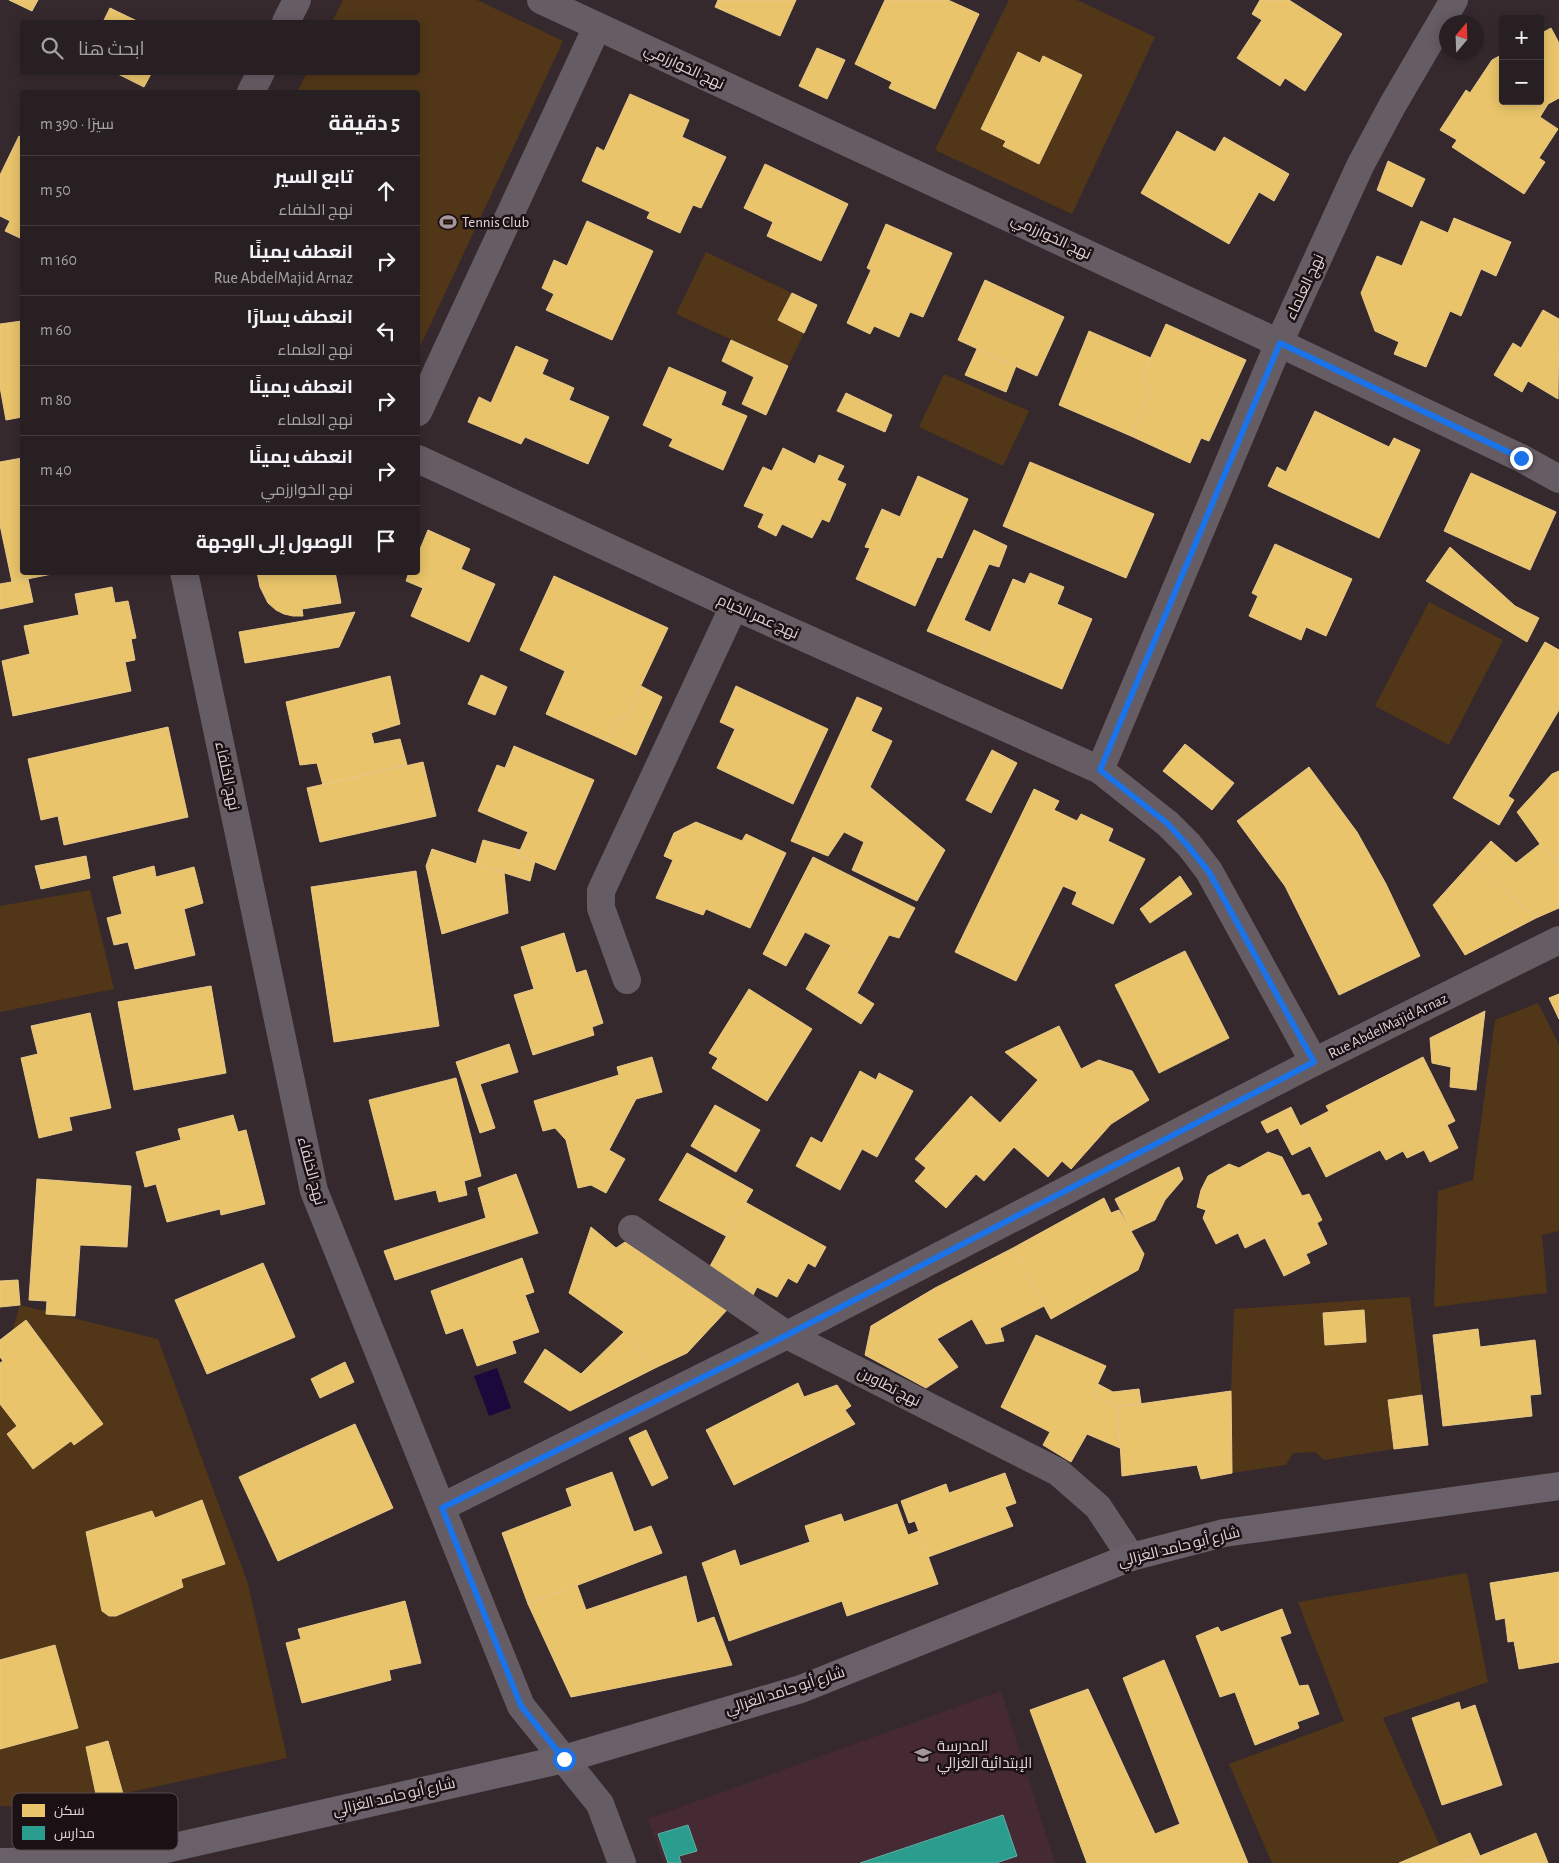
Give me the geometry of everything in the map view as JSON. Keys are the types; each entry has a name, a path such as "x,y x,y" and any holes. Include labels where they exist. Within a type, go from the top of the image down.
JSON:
{"main road":[{"name":"شارع أبو حامد الغزالي","path":"178,1846 564,1759 801,1689 1131,1556 1224,1533 1559,1486"},
{"name":"شارع أبو حامد الغزالي","path":"0,1862 79,1862 161,1850"}],"street":[{"path":"287,20 297,0"},
{"name":"نهج الخوارزمي","path":"541,0 1280,343 1521,458 1559,480"},
{"name":"نهج العلماء","path":"1100,770 1280,343 1360,166 1392,106 1454,0"},
{"path":"420,408 597,27"},
{"path":"252,90 260,75"},
{"name":"نهج عمر الخيام","path":"420,460 734,606 1100,770"},
{"name":"نهج الخلفاء","path":"185,575 314,1191 521,1706 600,1804 622,1863"},
{"path":"627,980 601,908 602,891 734,606"},
{"path":"1100,770 1168,824 1209,872 1314,1062"},
{"name":"Rue AbdelMajid Arnaz","path":"442,1508 787,1335 1314,1062 1559,940"},
{"name":"نهج تطاوين","path":"632,1229 787,1335 1058,1472 1098,1507 1131,1556"}],"shaded area":[{"name":"Tennis Club","path":"343,0 477,0 563,41 420,347 420,90 298,90 306,75 420,75 420,20 333,20"},
{"path":"1009,0 1077,0 1155,37 1072,214 935,150"},
{"path":"706,252 792,293 778,320 804,333 788,366 676,314"},
{"path":"944,374 1029,411 1003,466 919,427"},
{"path":"1429,602 1503,640 1449,745 1375,706"},
{"path":"90,890 114,989 0,1012 0,906"},
{"path":"1538,1003 1559,1045 1559,1231 1542,1235 1547,1293 1434,1307 1438,1191 1473,1180 1495,1020"},
{"path":"1410,1297 1422,1395 1388,1400 1394,1449 1324,1460 1315,1452 1293,1453 1286,1465 1232,1473 1231,1391 1234,1309"},
{"path":"20,1305 158,1339 248,1584 287,1758 126,1793 12,1793 12,1806 0,1806 0,1370"},
{"path":"497,1368 511,1408 489,1416 474,1376"},
{"path":"1467,1573 1488,1682 1383,1718 1440,1846 1399,1863 1272,1863 1229,1764 1344,1721 1298,1602"},
{"name":"المدرسة الإبتدائية الغزالي","path":"1001,1691 1055,1863 664,1863 648,1819"}],"building: سكن":[{"path":"9,0 38,0 32,11"},
{"path":"718,0 796,0 780,36 715,7"},
{"path":"885,0 948,0 979,14 935,109 889,88 892,82 855,64"},
{"path":"1260,0 1289,0 1342,34 1305,91 1285,78 1280,86 1237,58 1262,20 1252,14"},
{"path":"110,8 135,20 104,20"},
{"path":"1551,28 1559,43 1559,98 1548,104 1540,117 1558,129 1539,158 1545,162 1524,194 1452,147 1457,140 1440,130 1466,90 1470,93 1492,60 1499,56 1499,105 1544,105 1544,32"},
{"path":"817,48 845,60 827,99 799,86"},
{"path":"1018,52 1040,63 1043,56 1082,75 1039,164 1003,146 1006,141 981,129"},
{"path":"120,75 150,75 144,87"},
{"path":"630,94 689,120 682,137 726,157 701,208 693,205 680,233 647,218 650,212 582,181 597,147 604,151"},
{"path":"1177,131 1215,152 1224,137 1289,174 1274,201 1259,192 1229,244 1141,193"},
{"path":"19,136 20,238 5,231 10,221 0,216 0,175"},
{"path":"1388,161 1425,179 1412,207 1377,190"},
{"path":"765,164 848,204 821,261 767,236 773,222 744,208"},
{"path":"1454,218 1511,242 1496,276 1481,269 1461,316 1450,311 1426,367 1394,354 1399,342 1375,331 1361,293 1377,256 1402,266 1421,221 1448,233"},
{"path":"587,221 653,251 612,340 546,310 554,294 542,288 554,260 567,266"},
{"path":"886,224 952,253 923,317 910,312 899,337 874,326 870,334 847,323 871,270 867,268"},
{"path":"985,280 1064,317 1037,376 958,340"},
{"path":"792,293 817,305 804,333 778,320"},
{"path":"1543,310 1559,319 1558,399 1528,381 1522,392 1494,375 1513,343 1521,348"},
{"path":"20,321 20,417 6,420 0,387 0,324"},
{"path":"1166,324 1246,360 1209,441 1201,438 1190,463 1131,436 1153,387 1140,381"},
{"path":"1089,331 1151,358 1140,381 1153,387 1131,436 1059,405"},
{"path":"731,340 788,366 766,415 742,404 754,377 722,361"},
{"path":"516,346 548,360 542,374 574,388 569,400 609,417 588,464 525,437 521,444 468,422 479,397 491,403"},
{"path":"977,349 1016,366 1006,392 965,375"},
{"path":"669,367 726,392 721,405 747,416 723,470 669,446 673,439 643,425"},
{"path":"846,393 892,415 885,432 837,411"},
{"path":"1315,411 1389,447 1394,438 1420,450 1379,538 1268,486 1277,467 1286,472"},
{"path":"783,448 815,464 819,455 844,466 837,480 846,484 829,522 822,519 812,538 782,524 776,536 758,527 764,514 744,506 763,467 772,471"},
{"path":"20,458 20,575 47,575 12,582 0,525 0,462"},
{"path":"1030,462 1154,514 1126,578 1003,526"},
{"path":"1471,473 1556,512 1530,570 1444,531"},
{"path":"918,476 968,499 942,558 937,557 915,606 856,579 870,548 865,547 882,509 900,517"},
{"path":"428,530 470,549 461,569 495,584 469,642 411,616 423,588 406,581 408,575 420,575 420,549"},
{"path":"974,530 1007,546 999,567 989,564 964,620 990,632 981,654 927,631"},
{"path":"1275,544 1352,579 1326,636 1306,627 1301,640 1249,616 1258,596 1252,593"},
{"path":"1450,547 1515,606 1539,618 1527,642 1426,581"},
{"path":"1030,573 1064,587 1057,604 1092,619 1062,689 981,654 1013,579 1025,584"},
{"path":"258,575 336,575 341,603 302,609 303,616 293,616 276,610 268,603 260,587"},
{"path":"554,576 668,628 625,719 617,716 606,741 546,714 565,671 520,650"},
{"path":"28,579 33,602 0,609 0,584"},
{"path":"112,587 115,603 128,601 136,638 131,639 135,660 125,662 131,691 13,716 2,661 30,654 24,626 79,615 75,594"},
{"path":"355,612 339,647 245,663 239,632"},
{"path":"1545,642 1559,650 1559,710 1508,796 1514,800 1499,825 1453,798"},
{"path":"481,675 507,687 495,715 468,704"},
{"path":"390,676 400,724 371,733 374,744 400,739 407,765 323,785 317,763 300,765 286,702"},
{"path":"641,686 662,697 636,755 606,741 617,716 625,719"},
{"path":"736,686 828,729 793,804 717,768 735,729 720,722"},
{"path":"857,697 882,708 871,731 892,741 870,787 945,850 917,901 852,870 864,842 844,832 828,856 791,841"},
{"path":"168,727 188,817 64,845 58,816 41,820 28,759"},
{"path":"1185,744 1234,783 1212,810 1163,771"},
{"path":"514,746 594,780 555,870 518,855 528,832 478,811 497,765 505,768"},
{"path":"992,750 1017,763 991,813 966,800"},
{"path":"423,762 436,816 320,842 307,788"},
{"path":"1309,767 1357,832 1386,884 1420,956 1339,995 1285,886 1237,821"},
{"path":"1559,771 1559,864 1540,844 1517,812 1552,774"},
{"path":"1034,789 1059,801 1054,810 1077,821 1081,814 1113,829 1108,841 1145,859 1113,924 1072,904 1077,892 1063,886 1016,981 955,952"},
{"path":"696,822 742,841 746,834 786,853 750,928 706,909 703,915 656,898 673,860 664,856 674,833"},
{"path":"483,840 520,850 518,855 535,861 530,881 476,864"},
{"path":"1491,841 1516,863 1540,844 1559,864 1559,908 1536,918 1472,862"},
{"path":"432,849 504,873 508,913 442,934 426,866"},
{"path":"86,856 90,878 41,889 35,866"},
{"path":"813,857 915,908 899,938 889,935 872,966 805,932 786,966 763,954"},
{"path":"1472,862 1536,918 1465,955 1433,905"},
{"path":"154,866 156,877 194,867 203,903 184,909 195,955 135,969 128,942 114,945 107,918 122,914 113,877"},
{"path":"416,871 439,1026 334,1042 311,887"},
{"path":"1180,876 1192,894 1150,923 1140,909"},
{"path":"564,933 576,973 586,970 603,1023 592,1027 594,1035 533,1055 514,995 534,989 521,947"},
{"path":"831,945 872,966 857,993 874,1004 861,1024 806,989"},
{"path":"1185,951 1229,1038 1159,1073 1115,985"},
{"path":"211,986 226,1073 134,1090 118,1002"},
{"path":"749,989 812,1029 767,1101 712,1068 718,1058 709,1053"},
{"path":"1559,994 1559,1019 1549,998"},
{"path":"1485,1011 1476,1090 1450,1087 1451,1067 1432,1063 1430,1038"},
{"path":"90,1013 111,1108 69,1117 72,1130 39,1138 21,1058 38,1054 31,1026"},
{"path":"1059,1026 1081,1069 1099,1060 1132,1071 1149,1100 1111,1124 1071,1169 1062,1161 1048,1177 1014,1147 984,1181 976,1174 946,1208 915,1181 926,1168 915,1159 971,1096 1000,1123 1038,1080 1005,1052"},
{"path":"509,1044 518,1072 480,1084 471,1057"},
{"path":"471,1057 495,1128 480,1133 456,1062"},
{"path":"652,1057 662,1092 636,1099 609,1150 625,1159 606,1193 591,1185 578,1188 566,1140 555,1128 543,1131 534,1101 619,1075 617,1067"},
{"path":"1423,1057 1455,1121 1447,1125 1458,1148 1430,1162 1424,1150 1407,1158 1403,1151 1386,1160 1380,1150 1326,1177 1300,1126 1329,1111 1326,1106"},
{"path":"860,1071 876,1080 879,1073 913,1091 877,1157 862,1149 840,1190 796,1166 811,1137 822,1143"},
{"path":"456,1078 481,1176 464,1181 467,1195 439,1202 436,1190 395,1200 369,1100"},
{"path":"715,1105 760,1130 736,1172 691,1146"},
{"path":"1291,1107 1310,1146 1292,1155 1278,1128 1267,1133 1261,1122"},
{"path":"233,1115 238,1132 246,1130 265,1204 221,1215 220,1209 167,1222 156,1184 145,1187 136,1152 181,1140 178,1129"},
{"path":"1268,1152 1282,1157 1302,1196 1309,1194 1322,1220 1317,1223 1327,1244 1306,1254 1310,1263 1284,1276 1265,1238 1245,1248 1238,1233 1216,1244 1203,1218 1206,1210 1197,1207 1201,1190 1208,1176 1229,1164 1239,1168"},
{"path":"687,1153 753,1190 726,1236 659,1200"},
{"path":"1179,1167 1183,1179 1165,1200 1155,1220 1131,1231 1115,1199"},
{"path":"516,1174 538,1233 395,1280 384,1251 486,1218 478,1188"},
{"path":"37,1179 131,1186 127,1247 80,1245 75,1316 46,1314 47,1301 29,1300"},
{"path":"1104,1198 1111,1213 1119,1210 1144,1254 1138,1270 1051,1319 1013,1248"},
{"path":"745,1202 826,1247 815,1267 808,1263 797,1283 788,1278 777,1297 757,1287 753,1295 708,1270"},
{"path":"591,1227 616,1248 625,1242 727,1310 687,1353 655,1368 624,1332 569,1293"},
{"path":"1013,1248 1044,1306 1000,1328 1004,1341 986,1344 972,1319 937,1339 958,1367 926,1388 865,1355 871,1326 935,1288"},
{"path":"522,1258 534,1292 525,1295 539,1332 512,1341 516,1353 477,1366 463,1328 446,1334 431,1291"},
{"path":"263,1263 295,1337 207,1374 175,1300"},
{"path":"18,1280 20,1305 0,1307 0,1281"},
{"path":"1364,1310 1366,1342 1325,1345 1323,1313"},
{"path":"26,1320 103,1424 74,1445 71,1441 33,1469 7,1434 17,1426 0,1404 0,1363 3,1361 0,1357 0,1340"},
{"path":"1478,1329 1480,1347 1535,1340 1541,1394 1530,1395 1532,1416 1443,1426 1433,1335"},
{"path":"624,1332 655,1368 570,1411 524,1382 545,1349 581,1374"},
{"path":"1036,1335 1106,1366 1092,1396 1118,1407 1120,1448 1087,1434 1071,1462 1043,1445 1050,1432 1001,1407"},
{"path":"345,1362 354,1382 320,1398 311,1379"},
{"path":"798,1383 804,1397 837,1385 851,1406 845,1410 855,1424 734,1485 706,1430"},
{"path":"1098,1384 1113,1392 1139,1389 1141,1403 1118,1407 1092,1396"},
{"path":"1231,1391 1232,1473 1201,1479 1197,1465 1122,1476 1118,1407"},
{"path":"1422,1395 1428,1445 1394,1449 1388,1400"},
{"path":"355,1424 393,1508 278,1561 239,1477"},
{"path":"646,1430 668,1478 652,1486 629,1438"},
{"path":"612,1472 634,1532 651,1526 662,1553 528,1604 502,1533 572,1506 566,1489"},
{"path":"1005,1473 1016,1503 1005,1507 1013,1526 928,1557 915,1521 909,1523 901,1501 946,1484 949,1493"},
{"path":"202,1500 225,1564 181,1579 183,1587 116,1616 109,1616 102,1611 86,1532 152,1511 155,1518"},
{"path":"897,1504 908,1535 919,1531 938,1584 847,1616 842,1601 729,1641 702,1563 735,1550 740,1566 810,1542 805,1526 841,1514 844,1522"},
{"path":"1559,1572 1559,1662 1519,1669 1514,1641 1508,1642 1505,1618 1496,1620 1490,1583"},
{"path":"686,1576 697,1623 714,1617 732,1665 571,1697 528,1604 577,1585 586,1610"},
{"path":"405,1601 421,1663 389,1670 391,1680 302,1703 286,1643 301,1639 298,1629"},
{"path":"1282,1609 1291,1633 1280,1637 1299,1686 1308,1685 1319,1714 1297,1722 1299,1728 1255,1745 1235,1692 1220,1697 1196,1636 1218,1627 1221,1632"},
{"path":"55,1645 78,1728 0,1749 0,1660"},
{"path":"1164,1660 1248,1863 1087,1863 1030,1710 1088,1689 1155,1834 1180,1824 1123,1678"},
{"path":"1459,1702 1461,1710 1475,1705 1502,1785 1442,1805 1412,1718"},
{"path":"108,1741 123,1793 96,1793 86,1747"},
{"path":"1470,1833 1480,1856 1462,1863 1399,1863"},
{"path":"1536,1833 1548,1863 1462,1863 1480,1856"}],"building: مدارس":[{"path":"1003,1815 1017,1856 996,1863 860,1863"},
{"path":"688,1825 697,1851 679,1856 681,1863 668,1863 658,1834"}],"place":[{"name":"Tennis Club","path":"448,222"},
{"name":"المدرسة الإبتدائية الغزالي","path":"923,1755"}],"route":[{"path":"564,1759 521,1706 442,1508 787,1335 1314,1062 1209,872 1168,824 1100,770 1280,343 1521,458"}]}
